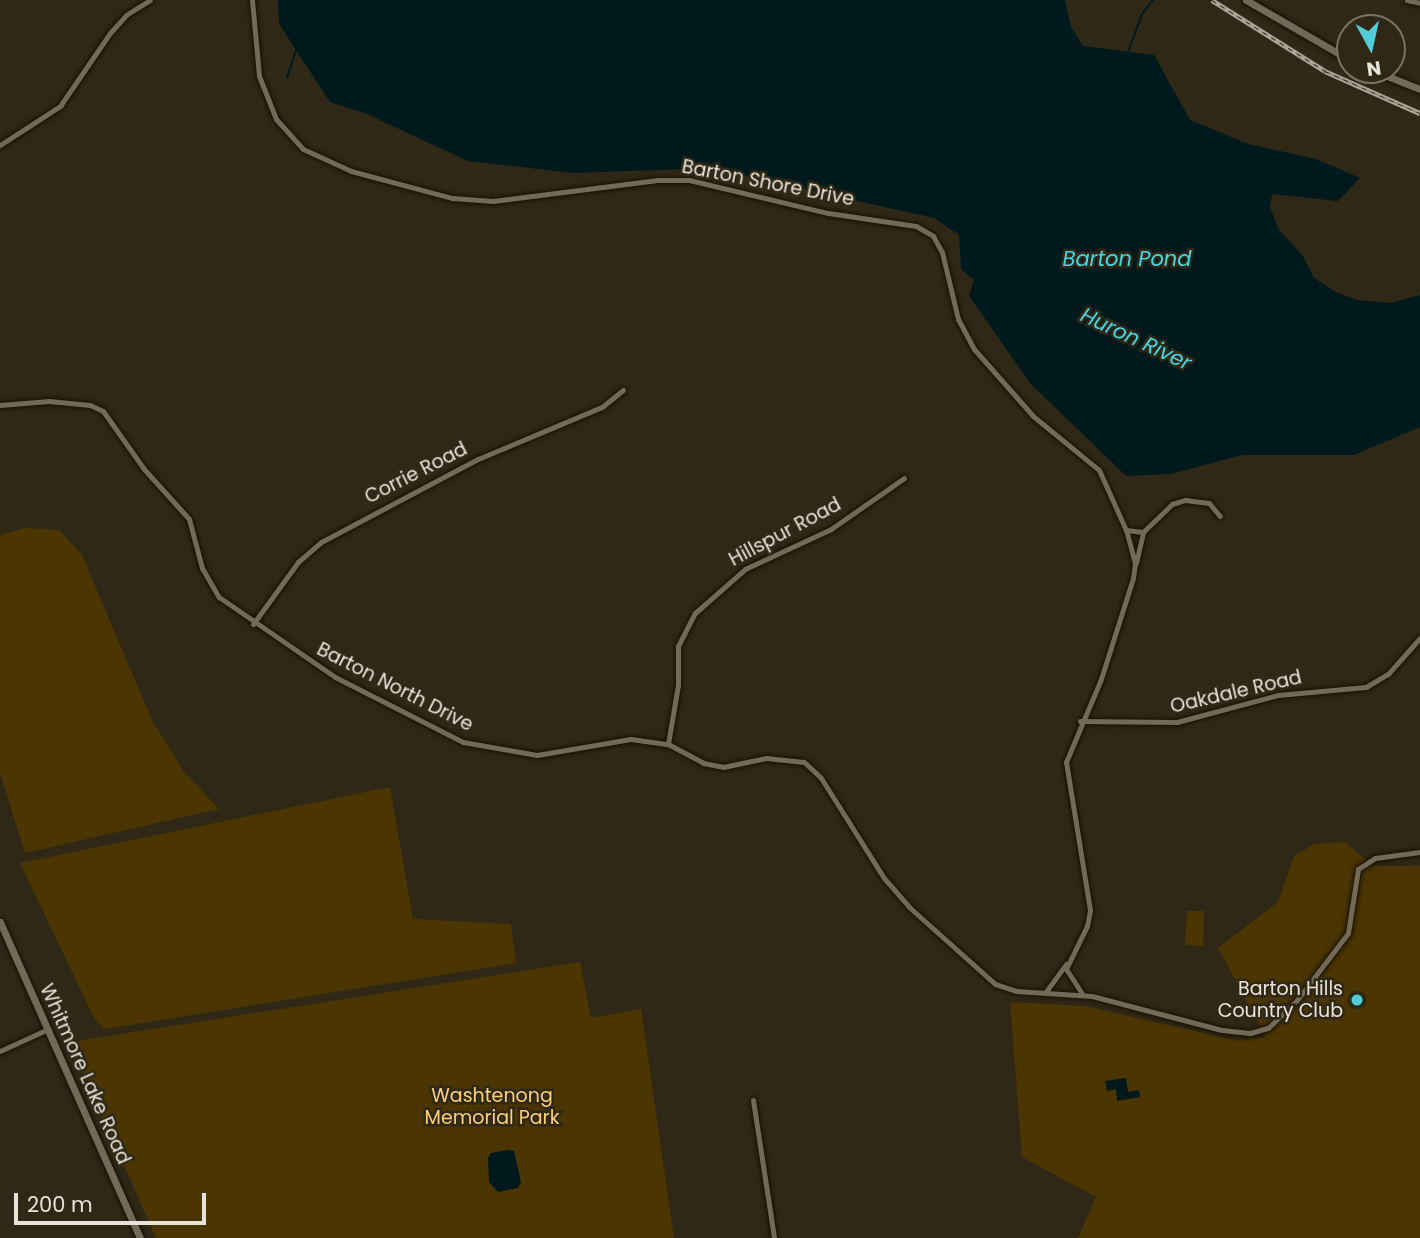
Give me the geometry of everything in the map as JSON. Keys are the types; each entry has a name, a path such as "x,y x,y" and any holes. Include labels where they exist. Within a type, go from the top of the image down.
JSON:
{"street":[{"path":"0,145 60,106 110,33 126,15 150,0"},
{"name":"Barton Shore Drive","path":"252,0 254,52 276,119 303,149 351,172 452,198 493,201 689,180 828,212 916,226 933,236 942,251 958,319 974,349 1033,416 1099,470 1126,530 1135,564"},
{"path":"1247,0 1336,52"},
{"path":"1407,0 1420,3"},
{"name":"Corrie Road","path":"253,624 292,569 321,542 478,459 602,407 623,390"},
{"name":"Barton North Drive","path":"0,405 50,401 90,405 103,411 144,469 190,519 209,585 253,624 335,677 463,742 537,755 631,739 667,744 704,763 723,767 766,758 804,762 821,778 844,820 909,907 995,984 1045,993 1083,995 1222,1030 1250,1033 1268,1028 1297,1000 1348,933 1358,869 1375,858 1420,852"},
{"name":"Hillspur Road","path":"667,744 677,685 678,646 695,613 745,569 831,528 904,478"},
{"path":"1045,993 1066,964 1087,926 1090,910 1066,762 1113,643 1143,532 1172,504 1185,500 1209,503 1220,516"},
{"path":"1126,530 1143,532"},
{"name":"Oakdale Road","path":"1080,721 1177,722 1278,695 1366,687 1388,674 1420,638"},
{"name":"Whitmore Lake Road","path":"0,922 140,1238"},
{"path":"1066,964 1067,975 1083,995"},
{"path":"0,1051 48,1029"},
{"path":"753,1100 774,1238"}],"green space":[{"path":"25,528 59,530 82,555 152,720 184,772 219,809 25,853 0,773 0,535"},
{"path":"390,787 413,919 511,924 516,963 105,1029 95,1020 20,863"},
{"name":"Barton Hills Country Club","path":"1345,842 1374,866 1420,866 1420,1238 1078,1238 1096,1197 1022,1157 1010,1002 1085,1006 1239,1041 1266,1037 1218,948 1278,902 1294,856 1314,844"},
{"path":"1187,911 1204,911 1203,946 1185,945"},
{"name":"Washtenong Memorial Park","path":"580,962 591,1018 641,1009 674,1238 156,1238 70,1042"}],"water":[{"name":"Barton Pond","path":"278,0 1065,0 1071,27 1083,46 1154,55 1190,120 1248,144 1316,159 1360,178 1338,201 1272,194 1270,207 1279,230 1303,256 1314,278 1336,292 1357,300 1391,303 1420,295 1420,427 1354,455 1242,455 1171,474 1126,476 1031,384 969,296 974,280 961,269 959,235 934,218 737,174 688,169 573,173 468,161 367,114 330,102 279,24"},
{"path":"1126,1078 1128,1092 1139,1090 1140,1097 1117,1101 1116,1089 1107,1091 1105,1081"},
{"path":"514,1151 521,1182 518,1188 498,1192 489,1182 488,1158 491,1153"}],"waterway":[{"path":"1128,52 1142,14 1153,0"},
{"path":"287,78 297,47"}],"railway":[{"path":"1212,0 1325,71 1420,113"}],"place":[{"name":"Barton Hills Country Club","path":"1357,1000"}],"water label":[{"name":"Huron River","path":"1136,339"}]}
